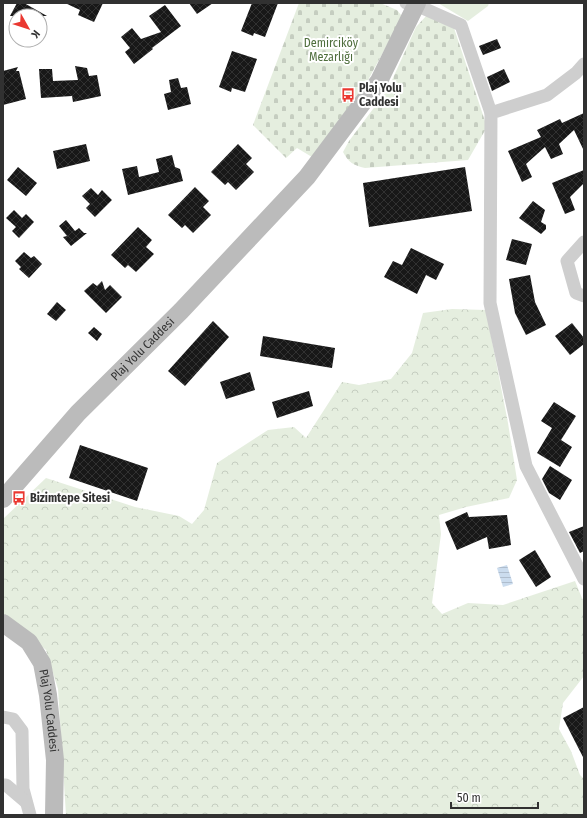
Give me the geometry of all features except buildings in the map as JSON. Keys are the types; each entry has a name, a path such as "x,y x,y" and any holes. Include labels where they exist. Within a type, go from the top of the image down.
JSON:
{"street":[{"path":"413,4 461,25 491,113 490,303 526,466 584,579"},
{"name":"Plaj Yolu Caddesi","path":"3,499 78,413 181,311 307,177 379,82 413,4"},
{"path":"491,113 547,95 581,73"},
{"path":"584,242 567,262 576,293 584,296"},
{"name":"Plaj Yolu Caddesi","path":"3,623 29,642 42,663 48,696 55,760 54,815"},
{"path":"3,717 13,719 22,731 23,789 30,815"},
{"path":"3,784 26,802"}],"green space":[{"name":"Demirciköy Mezarlığı","path":"299,3 380,3 397,10 401,15 400,21 367,82 312,157 297,148 286,158 253,125"},
{"path":"438,3 489,3 488,6 468,21"},
{"path":"427,15 453,25 487,127 468,160 365,168 354,165 347,159 343,152 349,141 388,89 416,27"},
{"path":"452,309 486,310 508,423 517,480 509,498 466,507 439,515 441,534 432,603 442,614 468,603 503,605 575,581 584,603 584,676 563,703 559,729 571,751 580,775 584,779 584,815 66,815 58,689 46,650 3,613 3,519 46,478 135,507 179,516 192,524 204,510 217,463 268,430 294,427 306,438 342,382 359,385 391,379 412,353 423,313"}],"water":[{"path":"507,565 513,584 503,587 497,568"}],"place":[{"name":"Plaj Yolu Caddesi","path":"348,95"},
{"name":"Bizimtepe Sitesi","path":"19,498"}]}
